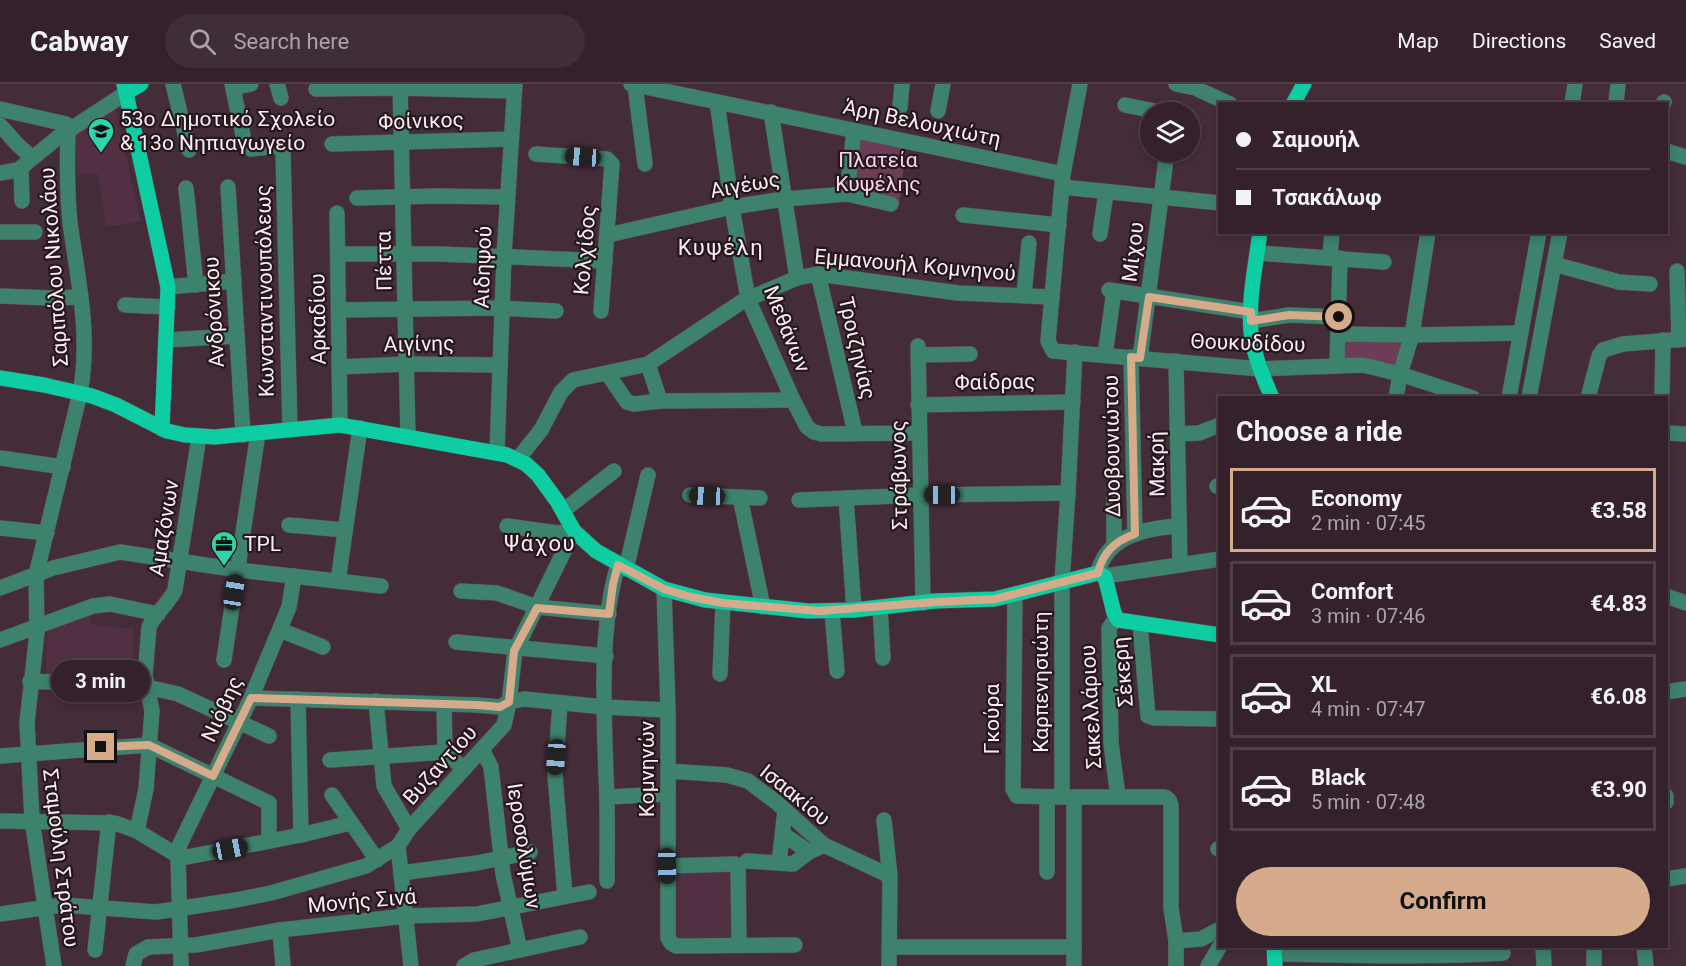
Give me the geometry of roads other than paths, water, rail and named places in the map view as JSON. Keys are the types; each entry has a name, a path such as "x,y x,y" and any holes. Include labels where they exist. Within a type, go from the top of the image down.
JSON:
{"main road":[{"path":"141,84 125,89 168,286 162,429"},
{"path":"1294,102 1304,84"},
{"path":"1260,234 1251,316 1252,343 1271,396"},
{"path":"0,378 80,393 116,405 162,429 199,437 340,425 497,452 518,459 538,475 574,531 589,546 622,567 664,589 723,603 832,611 988,600 1015,595 1062,581 1101,574 1116,618 1122,622 1218,635"}],"street":[{"path":"172,84 189,150"},
{"path":"232,86 251,84"},
{"path":"633,84 645,164"},
{"name":"Άρη Βελουχιώτη","path":"633,84 854,130 1106,192 1218,203"},
{"path":"900,107 902,84"},
{"path":"938,111 943,84"},
{"path":"1052,297 1063,181 1080,84"},
{"path":"1176,84 1196,88 1226,102"},
{"path":"1572,102 1575,84"},
{"path":"1616,102 1618,84"},
{"name":"Κωνσταντινουπόλεως","path":"232,86 246,145 252,149 277,146 283,152 290,429"},
{"path":"316,89 400,86 514,87"},
{"name":"Πέττα","path":"400,86 408,436"},
{"name":"Αιδηψού","path":"497,452 504,256 514,87"},
{"path":"0,173 14,171 26,163 125,89"},
{"name":"Μεθάνων","path":"717,102 748,299 807,427 822,434 855,432"},
{"path":"1125,105 1140,108"},
{"path":"0,110 64,123 68,131"},
{"path":"771,112 797,278"},
{"path":"0,125 16,144 26,163 22,201"},
{"path":"847,194 854,130"},
{"name":"Σαριπόλου Νικολάου","path":"36,575 80,393 85,343 67,190 68,131"},
{"name":"Φοίνικος","path":"332,144 511,139"},
{"path":"1668,152 1686,157"},
{"name":"Κολχίδος","path":"536,154 607,159 611,162 613,167 601,312"},
{"name":"Μίχου","path":"1136,358 1149,297 1166,162"},
{"name":"Ανδρόνικου","path":"224,660 238,570 250,434 237,336 228,187"},
{"path":"186,188 196,285"},
{"path":"1100,234 1106,192"},
{"name":"Αιγέως","path":"608,235 732,207 784,199 847,194 891,204"},
{"path":"357,198 507,197"},
{"name":"Αρκαδίου","path":"338,213 340,425"},
{"path":"963,215 1059,225"},
{"path":"0,232 35,232"},
{"path":"1332,234 1339,317 1337,366"},
{"path":"1396,396 1400,374 1412,335 1428,234"},
{"path":"1509,396 1539,234"},
{"path":"1529,396 1560,234"},
{"path":"1024,296 1029,243"},
{"path":"1258,253 1384,262"},
{"path":"338,254 504,256 605,261"},
{"path":"1554,264 1622,283 1650,284"},
{"path":"1662,396 1676,340 1677,271"},
{"name":"Εμμανουήλ Κομνηνού","path":"518,459 541,430 567,384 573,380 648,364 748,299 797,278 818,274 958,293 1052,297"},
{"name":"Τροιζηνίας","path":"818,274 855,432"},
{"path":"168,286 234,281"},
{"path":"1105,354 1111,291 1251,316 1339,317"},
{"path":"0,296 81,297"},
{"name":"Θουκυδίδου","path":"1052,297 1048,341 1053,351 1260,369 1363,365 1400,374 1467,396"},
{"path":"125,305 168,307"},
{"path":"339,310 502,308 556,311"},
{"path":"1338,334 1521,333"},
{"path":"166,340 237,336"},
{"path":"1589,396 1599,356 1603,350 1619,345 1676,340"},
{"name":"Στράβωνος","path":"923,603 918,351 970,354"},
{"name":"Καρπενησιώτη","path":"1074,966 1061,797 1062,581 1075,352"},
{"name":"Δυοβουνιώτου","path":"1135,534 1136,358"},
{"name":"Μακρή","path":"1176,361 1180,565"},
{"name":"Αιγίνης","path":"339,367 407,364 500,365"},
{"path":"648,364 660,401"},
{"path":"607,373 627,402 634,404 660,401 793,400"},
{"name":"Φαίδρας","path":"918,405 1073,402"},
{"path":"1177,434 1199,433 1218,426"},
{"path":"338,581 360,428"},
{"path":"855,432 919,433"},
{"path":"1668,433 1686,434"},
{"name":"Αμαζόνων","path":"136,831 146,789 152,711 146,676 149,627 169,603 175,590 199,437"},
{"path":"0,458 63,466"},
{"path":"563,511 614,471"},
{"path":"607,881 604,707 609,614 613,584 622,567 648,475"},
{"path":"799,500 921,495 1068,493"},
{"path":"690,495 760,498"},
{"path":"740,497 763,607"},
{"path":"846,498 854,610"},
{"path":"1114,498 1114,544"},
{"path":"290,525 345,530"},
{"path":"507,526 558,533 574,531"},
{"path":"1179,526 1157,527 1114,544 1102,560 1101,574 1218,559"},
{"path":"0,528 47,533"},
{"name":"Βυζαντίου","path":"398,846 409,830 504,725 516,649 574,531"},
{"path":"0,588 64,565 120,552 238,570 381,586"},
{"name":"Σταμούλη Στράτου","path":"36,575 38,626 30,681 27,753 32,820 54,966"},
{"name":"Νιόβης","path":"178,856 180,844 251,698 280,630 291,602 294,576"},
{"name":"Κομνηνών","path":"664,589 668,710 668,938 676,946 739,945"},
{"path":"461,591 497,593 537,608 609,614"},
{"name":"Γκούρα","path":"1015,595 1013,789 1017,796 1061,797"},
{"path":"1668,597 1686,603"},
{"path":"720,674 723,603"},
{"path":"0,640 93,606 110,604 158,614"},
{"path":"880,607 883,658"},
{"path":"832,611 837,671"},
{"name":"Σακελλάριου","path":"1116,618 1109,628 1111,742 1118,797"},
{"name":"Σέκερη","path":"1140,624 1148,716 1218,719"},
{"path":"280,630 323,647"},
{"path":"456,642 606,656"},
{"path":"30,681 147,687 178,694 269,736"},
{"path":"1668,692 1686,689"},
{"path":"251,698 496,707 524,699 604,707 668,710"},
{"path":"297,699 301,835"},
{"path":"376,701 384,786 409,830"},
{"path":"560,703 555,775 566,896"},
{"path":"444,704 445,752"},
{"path":"0,756 149,745 269,803 269,841"},
{"name":"Ιεροσολύμων","path":"482,749 491,767 501,858 520,950"},
{"path":"330,760 445,752 464,769"},
{"name":"Ισαακίου","path":"668,771 741,778 758,786 824,845 890,876"},
{"path":"607,797 667,794"},
{"path":"332,795 377,860"},
{"path":"1047,872 1061,797 1165,797 1171,805 1171,908 1176,941 1176,966"},
{"path":"779,863 785,810"},
{"path":"884,820 890,876 889,966"},
{"path":"0,821 109,822 136,831 178,856 190,856 301,835 350,823"},
{"path":"95,950 109,822"},
{"path":"783,834 809,852"},
{"path":"747,861 793,864 809,852 824,845"},
{"path":"0,914 67,905 150,912 179,909 271,893 357,868 377,860 398,846 411,966"},
{"path":"401,873 530,852"},
{"path":"178,856 181,966"},
{"path":"667,866 735,864 738,866 739,945 795,945"},
{"path":"1668,879 1686,876"},
{"name":"Μονής Σινά","path":"133,966 139,951 148,947 180,946 280,930 406,916 465,915 511,909 589,892"},
{"path":"280,930 283,966"},
{"path":"1176,941 1201,939 1218,930"},
{"path":"464,966 474,960 580,937"},
{"path":"889,947 1074,947"},
{"path":"1208,966 1219,948"},
{"path":"1543,948 1544,966"},
{"path":"1594,948 1594,966"},
{"path":"1644,948 1646,966"},
{"path":"1275,955 1398,961 1457,961 1503,955"}],"place":[{"name":"53ο Δημοτικό Σχολείο & 13ο Νηπιαγωγείο","path":"101,154"},
{"name":"TPL","path":"224,567"}],"district":[{"name":"Κυψέλη","path":"721,247"},
{"name":"Ψάχου","path":"540,543"}],"park label":[{"name":"Πλατεία Κυψέλης","path":"878,172"}]}
